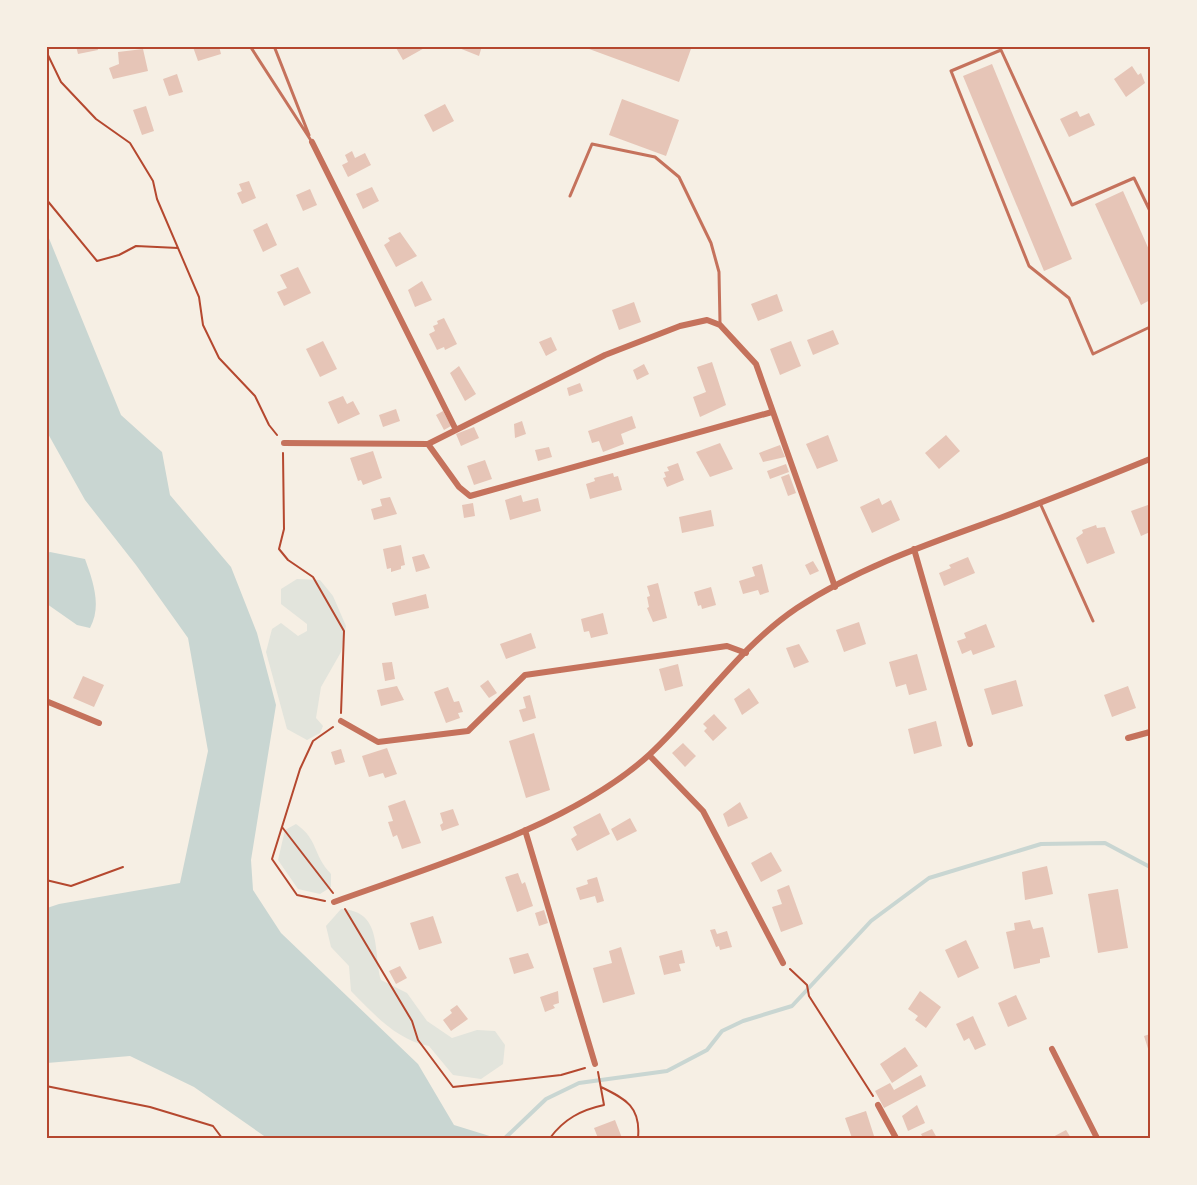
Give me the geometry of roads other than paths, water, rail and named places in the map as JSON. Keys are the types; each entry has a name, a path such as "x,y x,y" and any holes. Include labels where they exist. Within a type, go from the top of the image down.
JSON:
{"street":[{"path":"312,142 456,430"},
{"path":"284,443 428,444 605,356 680,326 708,320 720,325 756,364 835,587"},
{"path":"428,444 459,487 470,496 772,412"},
{"path":"336,902 525,830 592,797 649,755 770,629 798,608 835,587 914,549 1040,503 1150,459"},
{"path":"914,549 970,744"},
{"path":"341,721 378,742 468,731 525,675 726,646 746,653"},
{"path":"46,701 99,723"},
{"path":"1128,738 1150,732"},
{"path":"649,755 703,811 783,963"},
{"path":"525,830 593,1065"},
{"path":"1052,1048 1097,1138"},
{"path":"878,1105 896,1138"}],"lane":[{"path":"250,46 312,142"},
{"path":"274,46 312,142"},
{"path":"1150,212 1134,178 1072,205 1001,50 951,71 1029,266 1069,298 1093,354 1150,327"},
{"path":"570,196 592,144 655,157 679,177 711,243 719,272 720,325"},
{"path":"1040,503 1093,621"}],"waterway":[{"path":"505,1138 546,1099 579,1083 667,1071 707,1050 722,1031 743,1021 792,1006 871,921 929,878 1041,844 1105,843 1150,867"}]}
